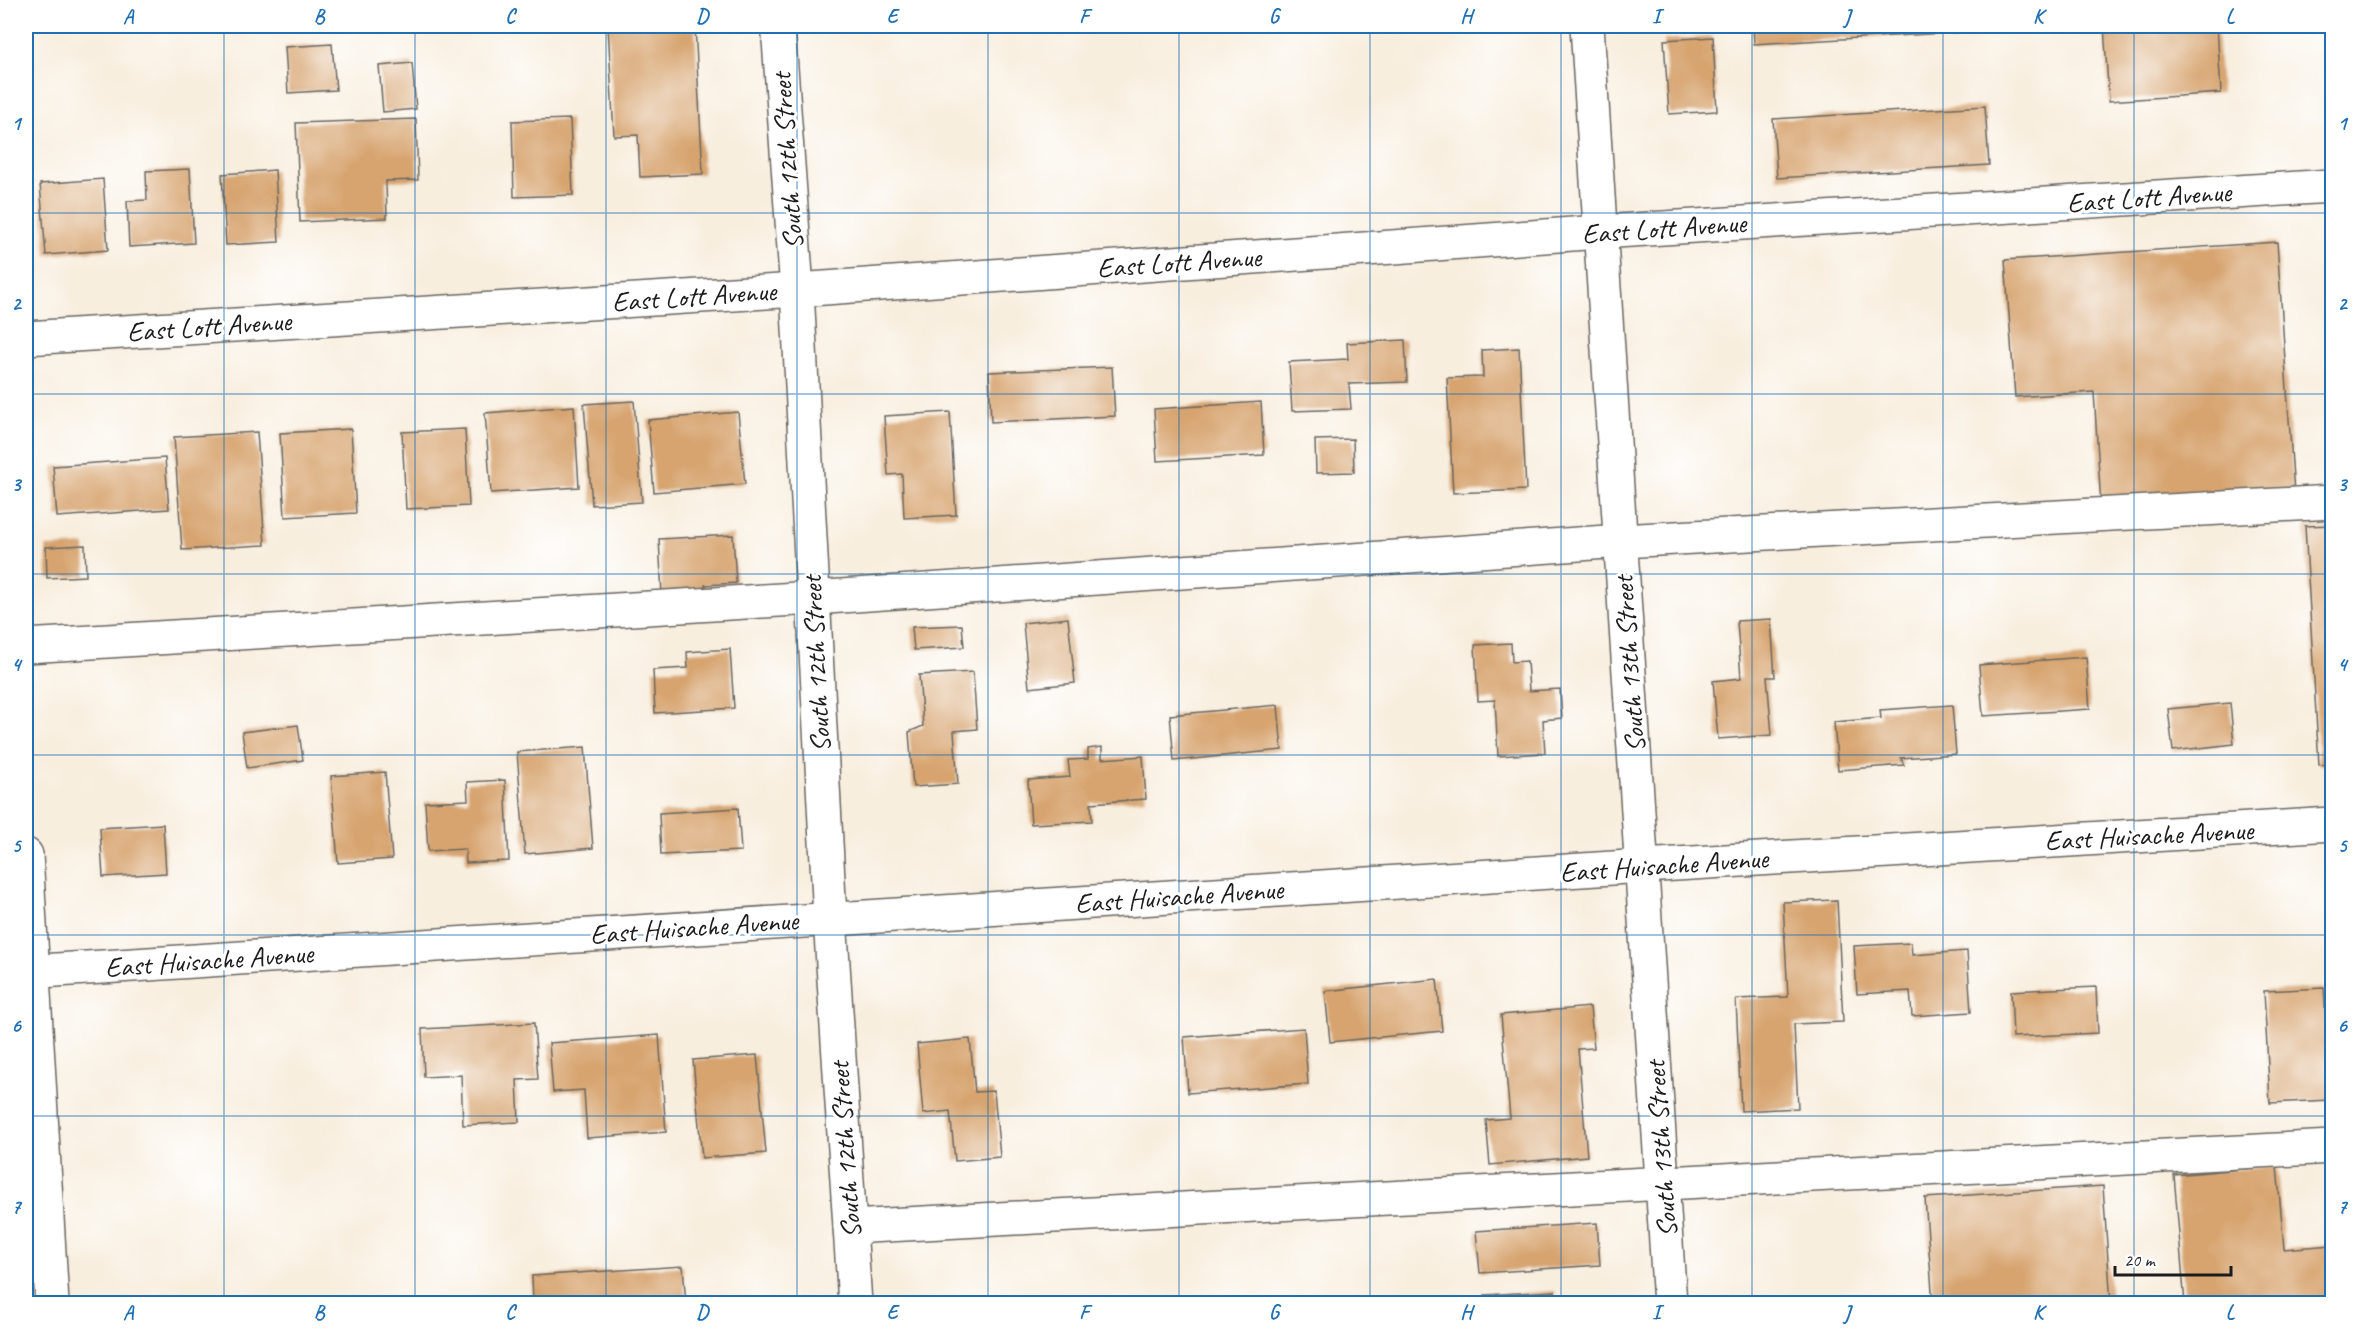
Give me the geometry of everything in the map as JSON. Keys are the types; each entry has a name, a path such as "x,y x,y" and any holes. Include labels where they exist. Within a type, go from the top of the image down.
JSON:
{"street":[{"name":"South 12th Street","path":"778,26 797,290 830,918 855,1304"},
{"name":"South 13th Street","path":"1587,26 1670,1304"},
{"name":"East Lott Avenue","path":"26,338 797,290 1600,232 2332,186"},
{"path":"26,646 813,598 1621,541 2332,502"},
{"name":"East Huisache Avenue","path":"29,972 830,918 2332,824"},
{"path":"26,855 43,1295"},
{"path":"850,1227 2332,1147"}],"building":[{"path":"608,26 695,26 703,174 640,177 638,135 614,136"},
{"path":"1753,26 1982,26 1982,31 1754,44"},
{"path":"2104,26 2217,26 2221,93 2109,101"},
{"path":"1713,37 1717,111 1669,114 1664,40"},
{"path":"332,44 336,90 288,93 285,47"},
{"path":"412,63 416,109 383,112 379,66"},
{"path":"1985,106 1989,165 1777,178 1773,119"},
{"path":"416,119 418,180 386,181 387,218 300,222 296,123"},
{"path":"570,119 573,195 514,197 512,121"},
{"path":"190,169 194,243 129,247 127,201 147,200 146,171"},
{"path":"275,170 279,242 226,245 222,174"},
{"path":"103,179 108,250 46,255 40,184"},
{"path":"2277,242 2294,493 2101,506 2094,392 2015,397 2005,260"},
{"path":"1405,340 1407,382 1349,384 1351,409 1292,411 1289,362 1348,359 1347,343"},
{"path":"1519,348 1526,490 1453,493 1447,378 1483,377 1482,350"},
{"path":"1112,367 1115,416 991,422 989,372"},
{"path":"634,401 642,502 592,505 584,404"},
{"path":"1261,402 1264,455 1157,461 1154,409"},
{"path":"574,406 579,487 491,493 485,413"},
{"path":"738,412 745,484 654,492 648,420"},
{"path":"950,412 956,515 904,518 902,474 888,475 884,416"},
{"path":"351,429 356,513 285,517 280,433"},
{"path":"465,429 469,506 406,509 402,432"},
{"path":"257,432 265,545 182,550 174,437"},
{"path":"1353,439 1354,472 1316,473 1315,440"},
{"path":"165,458 169,509 57,517 53,466"},
{"path":"2332,525 2332,764 2319,765 2305,526"},
{"path":"733,535 736,583 705,585 706,593 662,595 659,539"},
{"path":"85,545 86,576 47,578 46,547"},
{"path":"1068,618 1075,683 1029,688 1023,623"},
{"path":"1771,619 1775,677 1767,677 1772,735 1718,739 1713,681 1741,678 1737,621"},
{"path":"962,625 964,647 914,650 912,627"},
{"path":"1511,643 1512,662 1527,661 1529,691 1560,689 1562,718 1543,720 1545,753 1498,756 1495,700 1478,701 1475,645"},
{"path":"730,649 734,708 655,713 653,670 688,668 687,652"},
{"path":"2086,657 2090,709 1983,716 1979,665"},
{"path":"973,672 977,729 954,731 958,784 913,787 909,732 923,726 919,675"},
{"path":"2230,703 2234,744 2173,751 2168,709"},
{"path":"1278,705 1282,750 1174,761 1170,715"},
{"path":"1952,705 1956,754 1901,758 1904,765 1838,770 1834,722 1881,718 1880,710"},
{"path":"298,725 303,760 247,768 242,732"},
{"path":"585,747 593,848 525,854 517,752"},
{"path":"1102,747 1102,759 1143,756 1146,799 1091,803 1092,821 1031,824 1028,780 1070,777 1068,760 1088,759 1088,749"},
{"path":"385,772 392,859 338,863 331,776"},
{"path":"505,780 509,861 466,863 465,849 428,851 425,802 468,800 467,782"},
{"path":"738,808 741,851 661,855 659,813"},
{"path":"163,824 166,873 103,877 100,828"},
{"path":"1837,900 1843,1022 1794,1024 1798,1108 1741,1111 1736,999 1788,997 1783,902"},
{"path":"1911,943 1912,955 1967,951 1971,1012 1912,1016 1910,991 1857,994 1854,946"},
{"path":"1437,979 1442,1031 1330,1042 1325,991"},
{"path":"2096,987 2098,1033 2013,1037 2011,991"},
{"path":"2324,988 2330,1100 2270,1103 2264,991"},
{"path":"1590,1007 1594,1048 1578,1049 1587,1156 1490,1165 1486,1120 1510,1118 1501,1015"},
{"path":"534,1023 538,1079 517,1080 519,1122 463,1125 461,1075 424,1077 422,1029"},
{"path":"1304,1028 1308,1084 1188,1093 1184,1037"},
{"path":"659,1035 666,1132 587,1138 584,1090 553,1092 549,1043"},
{"path":"970,1039 975,1092 994,1091 1000,1157 955,1161 950,1111 923,1114 917,1044"},
{"path":"757,1055 766,1153 702,1158 693,1060"},
{"path":"2277,1166 2284,1249 2332,1245 2332,1304 2185,1304 2174,1175"},
{"path":"2103,1186 2111,1304 1933,1304 1925,1198"},
{"path":"1597,1223 1600,1265 1480,1273 1476,1231"},
{"path":"683,1266 686,1304 533,1304 532,1276"},
{"path":"1555,1291 1556,1304 1486,1304 1485,1295"}]}
